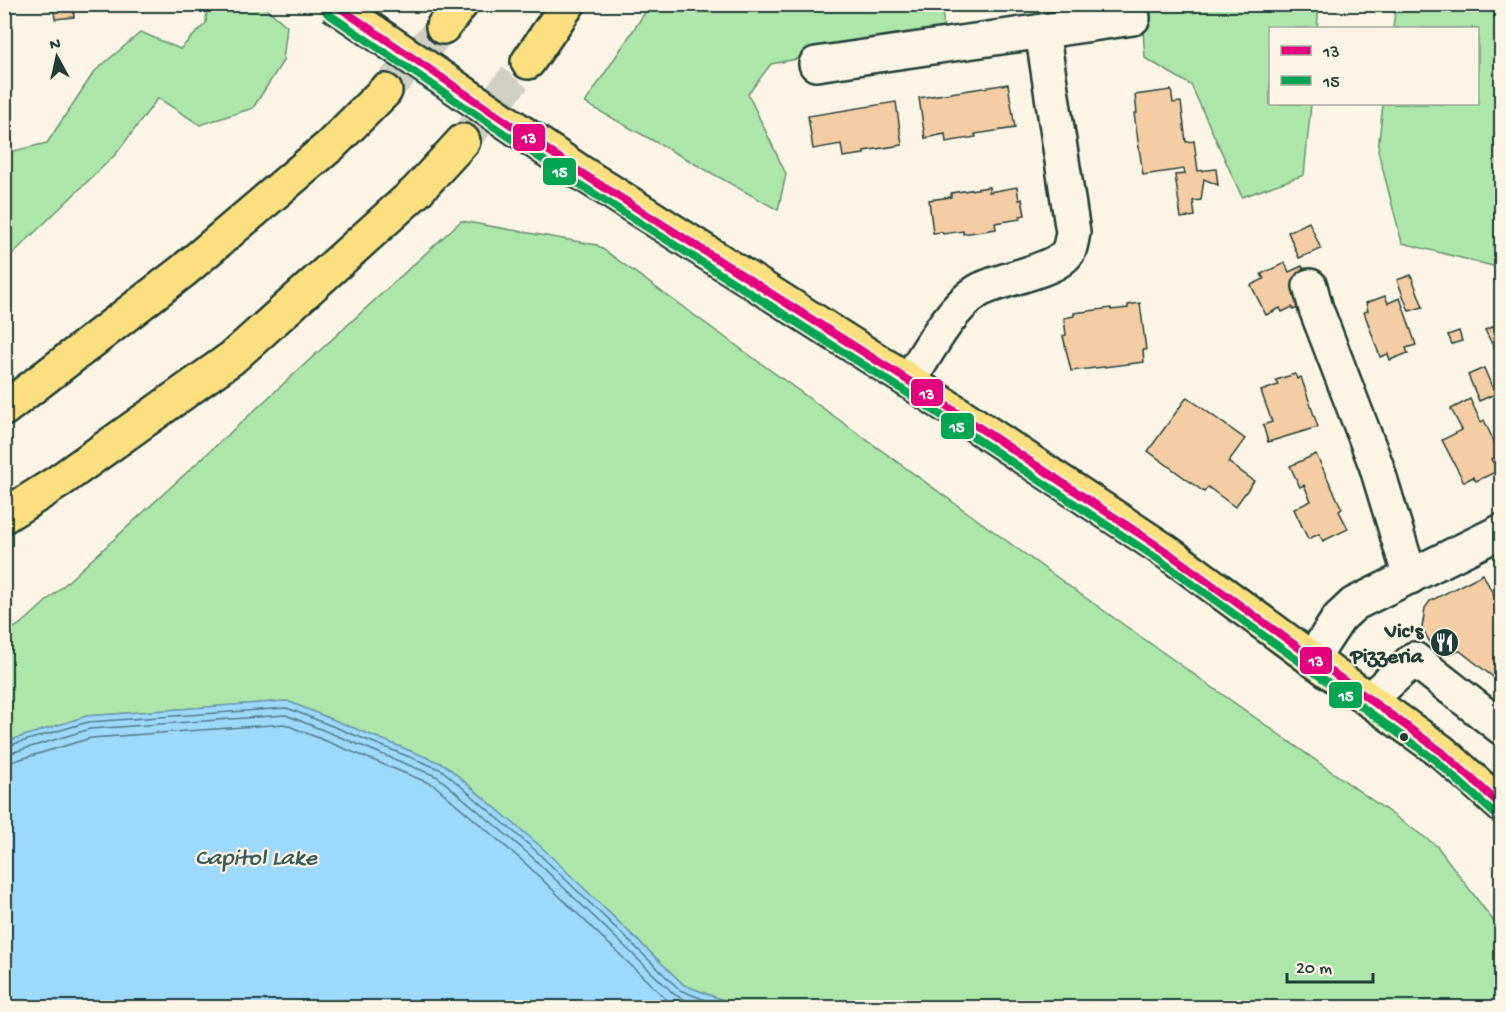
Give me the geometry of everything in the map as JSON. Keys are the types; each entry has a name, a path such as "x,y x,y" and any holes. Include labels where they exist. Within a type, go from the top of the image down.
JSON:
{"main road":[{"path":"333,4 580,172 909,381 1167,552 1443,752 1499,798"},
{"path":"528,62 568,4"},
{"path":"4,409 183,271 331,145 385,91"},
{"path":"4,516 58,482 232,358 417,191 463,141"}],"street":[{"path":"816,64 1133,18"},
{"path":"909,381 948,319 978,291 1056,264 1068,251 1073,232 1042,32"},
{"path":"1310,286 1316,309 1376,465 1410,576"},
{"path":"1312,659 1339,618 1349,608 1502,531"},
{"path":"1369,700 1414,659 1502,728"}],"green space":[{"path":"1396,4 1501,5 1501,268 1402,243 1378,151 1383,105 1479,105 1479,27 1393,27"},
{"path":"207,5 262,5 287,26 283,61 253,108 200,125 158,98 116,154 5,261 5,153 47,143 94,72 141,32 180,49 206,23"},
{"path":"650,5 942,5 944,31 771,64 748,94 786,174 778,210 585,103"},
{"path":"1141,5 1319,5 1317,27 1269,27 1269,105 1311,105 1304,175 1242,197 1191,85 1145,58"},
{"path":"461,221 597,245 1076,591 1437,846 1501,931 1501,1007 741,1007 684,985 540,846 445,765 287,701 87,716 5,742 4,635 27,619"}],"water":[{"name":"Capitol Lake","path":"287,701 445,765 540,846 684,985 741,1007 5,1007 5,742 87,716"}],"building":[{"path":"53,4 73,4 74,17 55,19"},
{"path":"1008,84 1015,128 975,134 976,137 946,142 945,134 925,138 919,98"},
{"path":"1171,90 1173,103 1181,102 1186,142 1194,141 1198,171 1216,169 1218,185 1204,179 1201,200 1193,201 1195,216 1181,218 1175,175 1185,174 1184,169 1143,175 1134,113 1137,113 1135,95"},
{"path":"896,102 902,145 843,157 841,144 813,149 808,116"},
{"path":"989,187 989,192 1017,187 1025,215 1020,216 1021,219 995,223 996,229 963,234 963,231 933,233 929,200 951,197 951,193"},
{"path":"1309,222 1321,249 1299,258 1288,232"},
{"path":"1285,263 1289,272 1302,266 1308,277 1302,306 1293,310 1292,307 1282,312 1280,308 1266,315 1251,285 1264,279 1261,274"},
{"path":"1411,275 1423,307 1409,311 1397,280"},
{"path":"1385,296 1388,303 1400,298 1416,345 1406,348 1408,353 1390,360 1388,354 1380,357 1364,312 1368,311 1366,303"},
{"path":"1140,303 1146,350 1143,350 1144,362 1071,371 1063,336 1066,335 1064,318 1074,316 1074,313 1128,308 1128,305"},
{"path":"1502,323 1502,373 1496,362 1500,360 1485,330"},
{"path":"1459,331 1462,341 1452,344 1448,335"},
{"path":"1484,368 1495,394 1479,401 1468,375"},
{"path":"1295,374 1297,379 1301,377 1318,427 1268,442 1263,425 1272,422 1261,391 1278,385 1276,380"},
{"path":"1187,397 1245,439 1228,462 1254,481 1235,507 1208,487 1204,492 1148,451"},
{"path":"1470,399 1481,422 1484,420 1500,455 1491,459 1498,471 1476,481 1473,477 1464,482 1442,440 1462,430 1451,409"},
{"path":"1316,454 1342,509 1339,511 1348,529 1323,541 1319,534 1308,539 1294,509 1311,501 1304,485 1300,487 1290,466"},
{"path":"1483,574 1502,612 1502,684 1460,651 1450,653 1432,646 1422,628 1425,608 1430,601"}],"tunnel":[{"path":"385,91 443,27"},
{"path":"463,141 528,62"}],"transit line":[{"name":"13","path":"334,4 580,172 909,381 1167,552 1442,752 1502,806"},
{"name":"15","path":"327,13 574,181 903,390 1161,561 1435,760 1495,814"}],"place":[{"name":"Vic's Pizzeria","path":"1444,642"}]}
